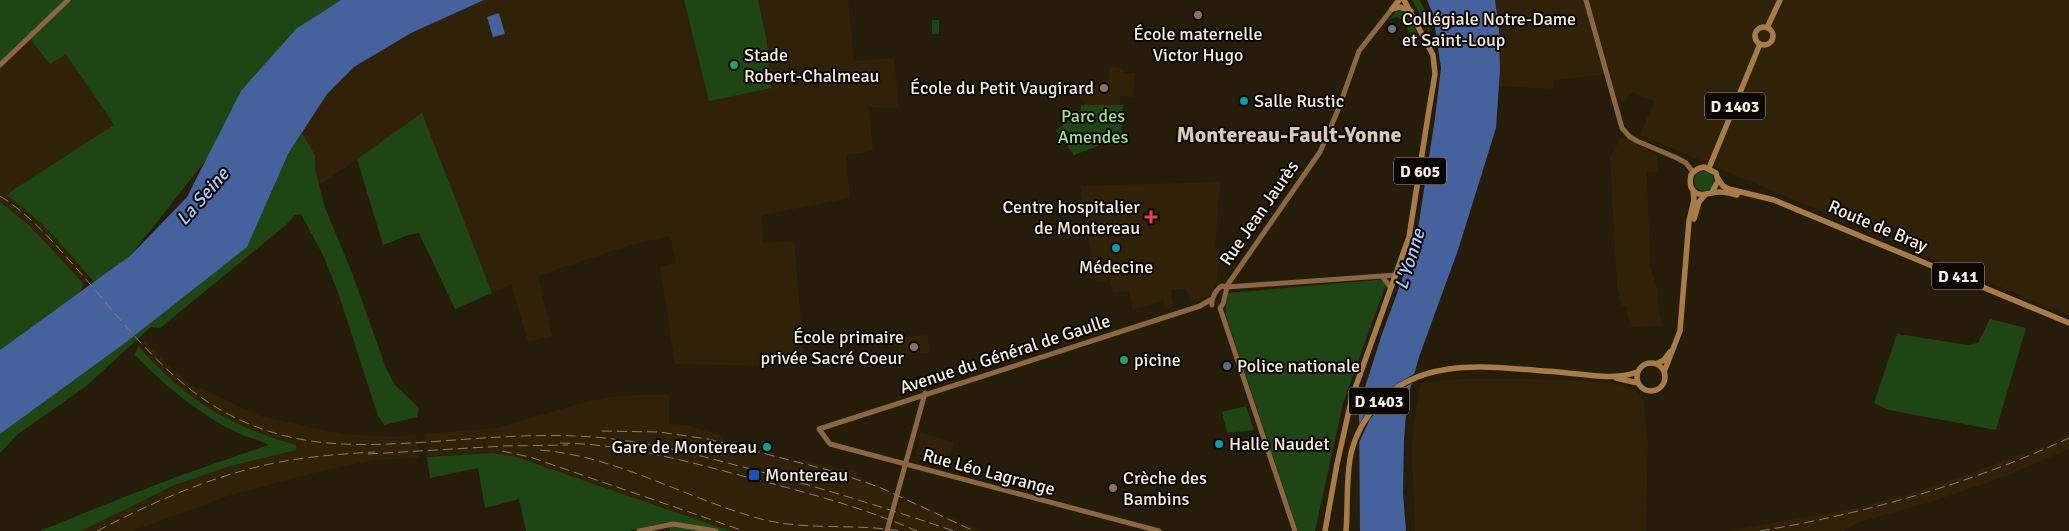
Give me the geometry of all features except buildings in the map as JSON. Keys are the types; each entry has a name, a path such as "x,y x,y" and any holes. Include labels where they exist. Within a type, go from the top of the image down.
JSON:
{"main road":[{"path":"0,65 68,0"},
{"name":"Rue Jean Jaurès","path":"1226,287 1320,152 1338,110 1359,51 1399,0"},
{"name":"D 605","path":"1323,531 1352,397 1396,275 1413,218 1434,74 1433,54 1404,0"},
{"path":"1586,0 1622,128 1636,141 1686,163 1693,172"},
{"path":"1767,28 1780,0"},
{"path":"1392,9 1400,7 1412,12"},
{"path":"1767,28 1772,33 1772,41 1766,45 1760,44 1757,41 1756,33 1760,29 1767,28"},
{"name":"D 1403","path":"1709,168 1760,44"},
{"path":"1676,345 1664,360 1656,364 1644,364 1638,372 1638,384 1647,391 1654,391 1663,384 1664,372 1676,345 1680,331 1688,237 1694,200 1690,181 1693,172 1700,168 1709,168 1717,177 1717,186 1699,202 1688,237"},
{"name":"Route de Bray","path":"1717,177 1722,186 1729,189 1774,200 2069,323"},
{"path":"1693,190 1705,195"},
{"name":"Route de Bray","path":"1712,192 1757,196"},
{"path":"1295,531 1220,308 1212,302 1218,288 1396,275"},
{"path":"1382,276 1391,288"},
{"path":"1220,308 1223,304 1226,287"},
{"name":"Avenue du Général de Gaulle","path":"819,429 925,393 1212,302"},
{"path":"1656,364 1664,372"},
{"name":"D 1403","path":"1347,531 1348,476 1350,459 1356,438 1368,414 1379,401 1406,381 1425,373 1452,368 1516,369 1604,376 1630,375 1638,372"},
{"name":"D 1403","path":"1604,376 1638,384"},
{"path":"887,531 925,393"},
{"name":"Rue Léo Lagrange","path":"819,429 830,444 1159,531"},
{"path":"639,531 674,524 716,531"}],"shaded area":[{"path":"478,0 848,0 854,61 894,58 899,108 869,107 873,151 846,155 850,198 762,215 763,243 794,241 805,367 675,364 660,266 676,263 670,236 631,245 538,276 552,336 528,342 511,284 492,293 422,114 318,186 315,155 298,129 335,79 365,58 450,11"},
{"path":"1495,0 2069,0 2069,316 1640,135 1654,101 1632,92 1619,107 1610,74 1554,80 1553,89 1499,86 1499,38"},
{"path":"27,35 66,54 114,126 13,190 7,196 25,208 44,225 91,278 84,284 30,226 0,202 0,62"},
{"name":"École du Petit Vaugirard","path":"1110,66 1123,69 1124,73 1135,73 1133,97 1120,96 1120,105 1085,105 1072,86 1105,84 1106,80 1109,80"},
{"path":"1621,138 1657,154 1658,171 1647,172 1650,265 1658,291 1658,307 1662,326 1633,327 1627,317 1627,307 1622,305 1617,286 1610,157"},
{"name":"Centre hospitalier de Montereau","path":"1220,182 1215,249 1219,250 1217,280 1214,290 1210,295 1191,302 1186,289 1173,289 1171,291 1174,307 1166,310 1163,300 1133,310 1129,291 1113,293 1109,278 1106,281 1096,282 1080,186"},
{"name":"École primaire privée Sacré Coeur","path":"928,335 929,353 900,355 898,341 902,338"},
{"path":"145,340 171,368 195,388 196,386 260,416 342,434 396,437 416,434 419,458 374,460 317,472 231,495 132,531 81,531 175,485 230,466 296,450 296,445 270,438 242,427 214,412 187,393 162,373 138,346"},
{"path":"1457,379 1532,379 1599,382 1625,385 1639,393 1643,400 1648,439 1646,531 1415,531 1412,453 1414,421 1421,383"},
{"path":"636,395 669,395 669,424 686,425 723,436 722,440 799,462 800,460 858,472 858,476 895,493 884,531 730,531 513,456 493,453 427,457 424,434 497,428 585,402"},
{"path":"920,432 954,442 948,463 916,454 921,439 918,438"},
{"path":"2069,434 2069,449 2006,476 1931,502 1857,523 1844,531 1727,531 1853,509 1925,489 2052,443"},
{"path":"901,496 982,531 891,531"}],"green space":[{"path":"0,0 344,0 220,142 131,255 94,282 43,225 7,196 13,190 114,125 66,54 50,64 27,35 0,62"},
{"name":"Stade Robert-Chalmeau","path":"684,0 758,0 767,42 771,88 709,101"},
{"path":"1412,0 1419,0 1424,9 1428,18 1431,38 1425,23"},
{"path":"1405,10 1410,17 1420,41 1410,34 1404,20 1397,17 1390,19 1396,12"},
{"path":"932,20 939,20 939,34 932,34"},
{"name":"Parc des Amendes","path":"1081,105 1123,105 1121,137 1074,155 1056,131 1081,110"},
{"path":"422,113 492,293 455,309 419,233 408,235 383,245 357,159"},
{"path":"302,133 315,155 315,168 324,205 352,273 386,368 395,385 419,408 417,417 384,425 378,416 339,295 324,257 301,214 295,215 286,225 160,328 151,327 85,387 18,434 0,453 0,434 125,343 288,154"},
{"path":"1704,171 1711,174 1714,181 1711,188 1704,191 1697,188 1694,181 1697,174"},
{"path":"0,202 30,226 84,284 80,292 0,350"},
{"path":"1388,279 1343,403 1315,531 1298,531 1225,313 1228,293"},
{"path":"1990,319 2026,328 1996,430 1889,410 1874,403 1897,334 1968,345 1978,343"},
{"path":"138,346 173,381 209,408 249,429 296,445 296,450 230,466 175,485 81,531 40,531 153,486 269,445 240,434 197,409 159,378 135,355"},
{"path":"1246,406 1254,430 1227,433 1222,412"},
{"path":"493,453 513,456 730,531 670,531 668,522 629,531 526,531 519,499 485,508 478,468 430,478 427,457"}],"water":[{"name":"La Seine","path":"341,0 484,0 411,33 354,67 327,94 288,154 247,247 125,343 0,434 0,350 131,255 187,197 241,91 296,29"},
{"path":"1427,0 1495,0 1499,29 1500,70 1496,128 1458,250 1419,357 1407,400 1403,493 1406,531 1360,531 1359,406 1382,334 1413,250 1435,118 1441,68 1433,14"},
{"path":"499,13 505,34 493,37 487,17"}],"pier":[{"path":"1417,372 1415,381 1391,396 1370,419 1357,447 1357,428 1369,408 1387,390"}],"railway":[{"path":"0,196 46,234 127,328 168,370 214,406 240,420 263,429 310,441 356,444 510,436 593,437 630,441 685,452 766,473 901,513 954,531"},
{"path":"602,431 659,432 708,439 832,471 879,487 974,531"},
{"path":"1760,531 1840,515 1918,495 1994,469 2069,438"},
{"path":"560,443 634,450 682,460 836,502 877,515 917,531"},
{"path":"675,443 726,454"},
{"path":"368,454 504,446 568,445"},
{"path":"540,450 597,460 652,479 733,511 778,523 865,527 900,531"},
{"path":"502,451 530,457 744,531"},
{"path":"97,531 179,493 221,477 279,462 375,452"}],"place":[{"name":"École maternelle Victor Hugo","path":"1198,15"},
{"name":"Collégiale Notre-Dame et Saint-Loup","path":"1392,29"},
{"name":"Stade Robert-Chalmeau","path":"734,65"},
{"name":"École du Petit Vaugirard","path":"1104,88"},
{"name":"Salle Rustic","path":"1244,101"},
{"name":"Centre hospitalier de Montereau","path":"1151,217"},
{"name":"Médecine","path":"1116,248"},
{"name":"École primaire privée Sacré Coeur","path":"914,347"},
{"name":"picine","path":"1124,360"},
{"name":"Police nationale","path":"1227,366"},
{"name":"Halle Naudet","path":"1219,444"},
{"name":"Gare de Montereau","path":"767,447"},
{"name":"Montereau","path":"754,475"},
{"name":"Crèche des Bambins","path":"1113,488"}],"district":[{"name":"Montereau-Fault-Yonne","path":"1289,134"}],"water label":[{"name":"L'Yonne","path":"1409,259"}]}
